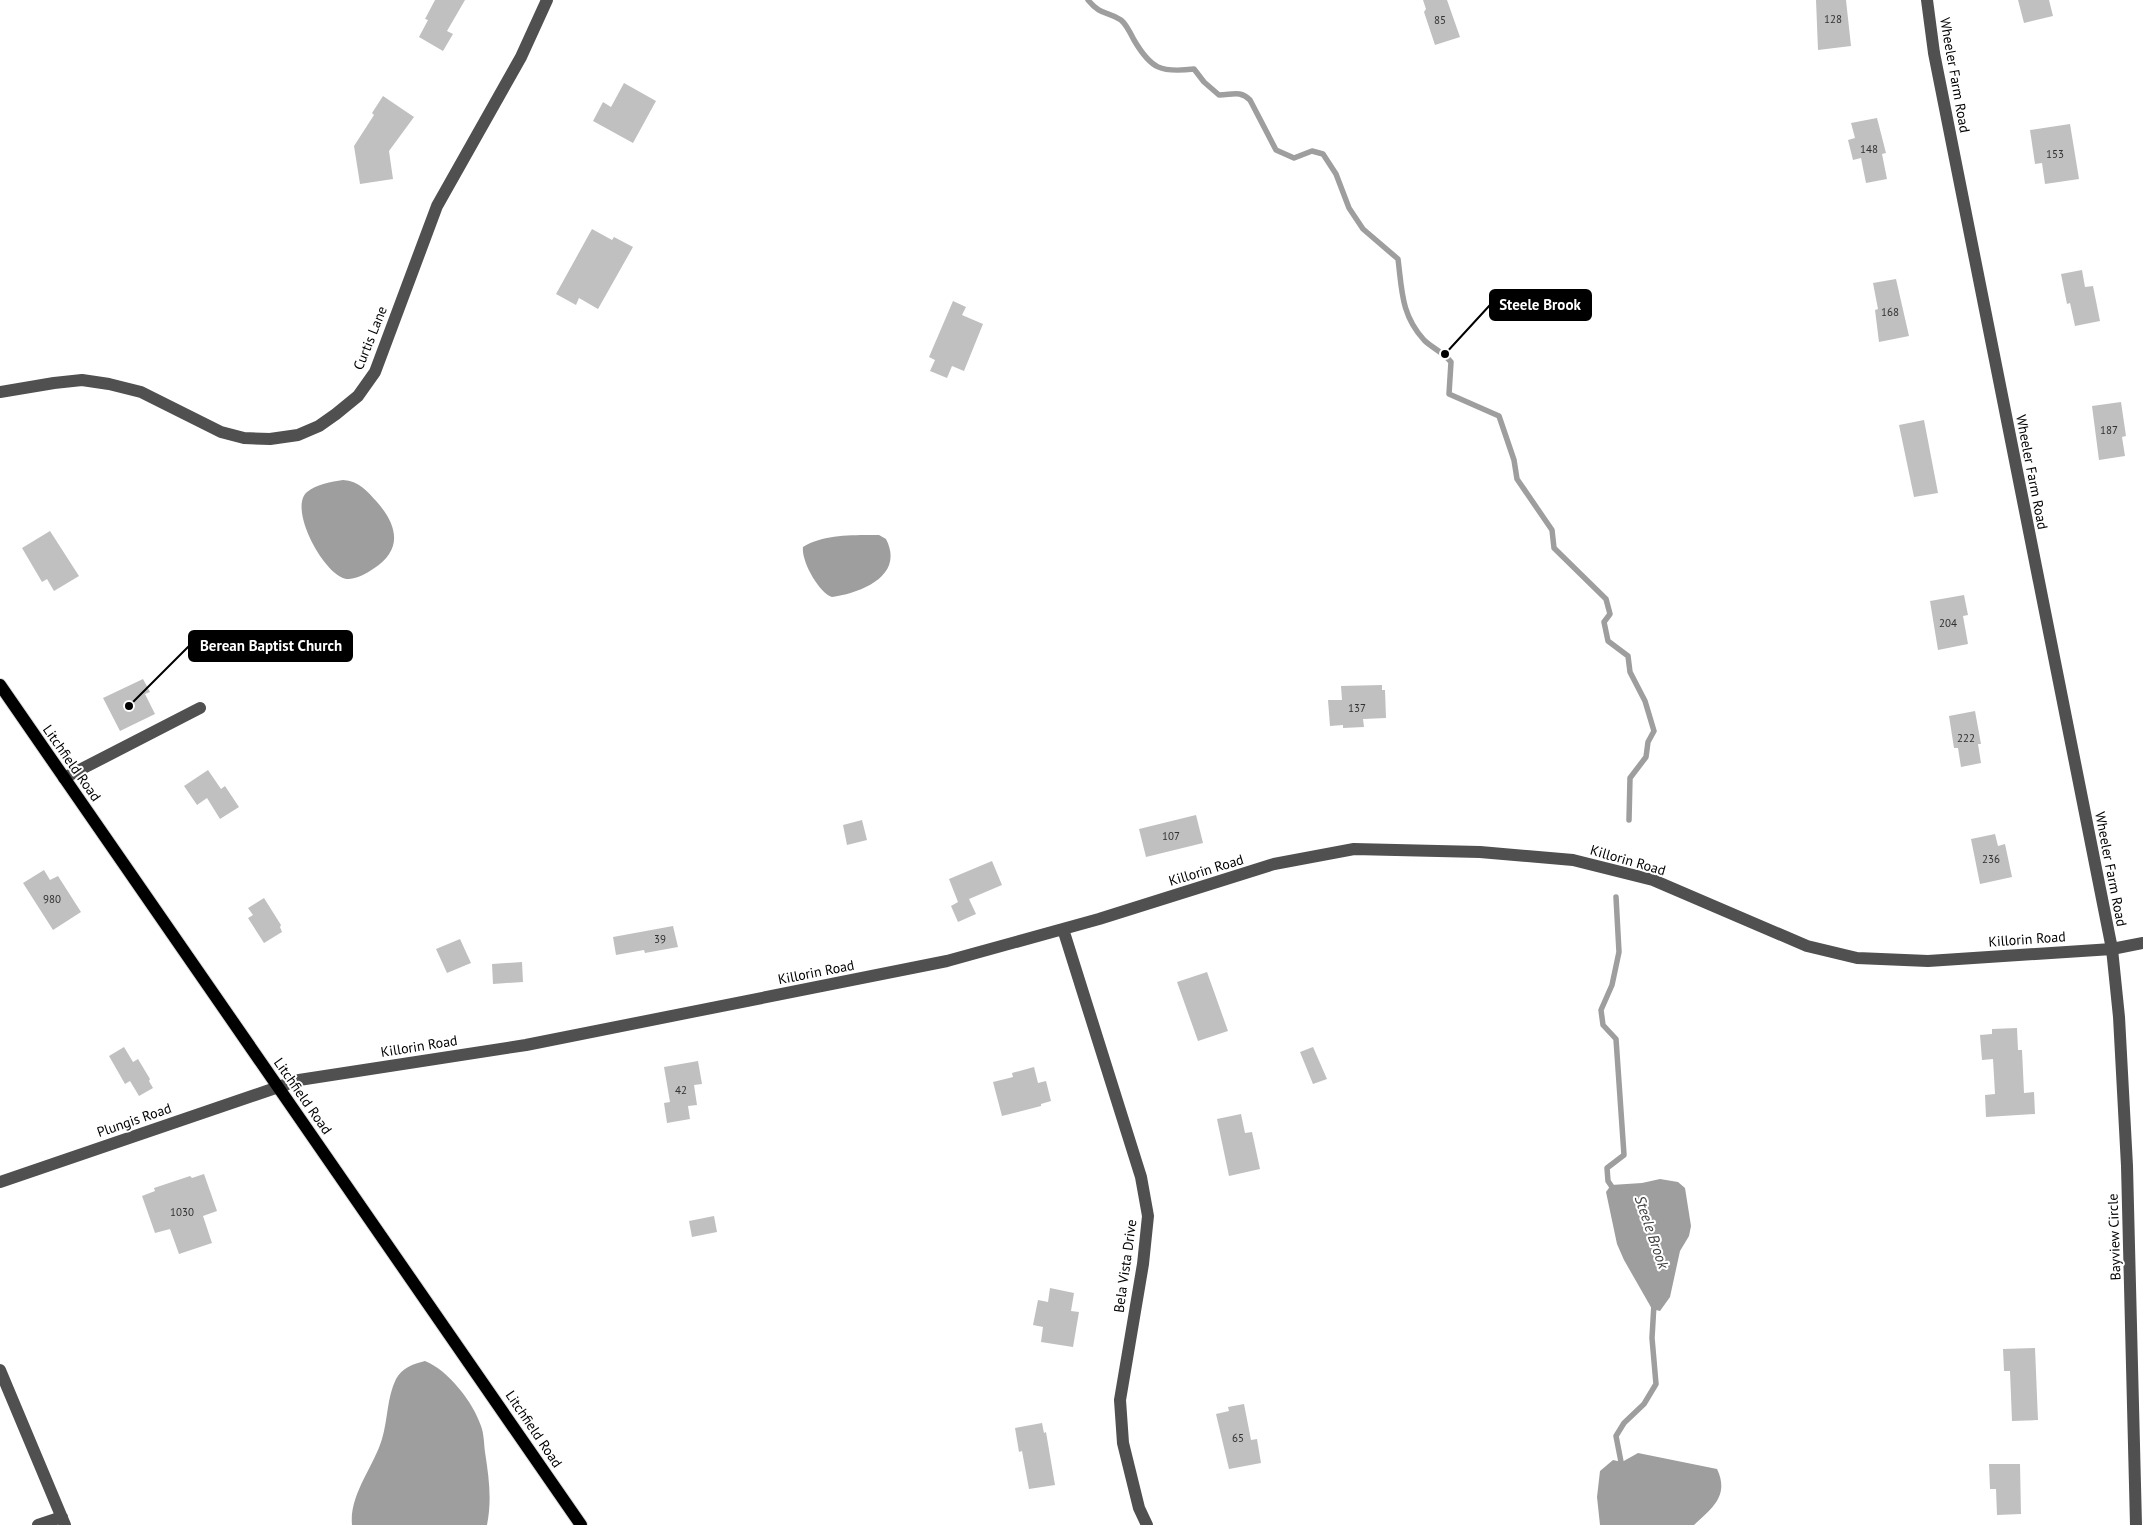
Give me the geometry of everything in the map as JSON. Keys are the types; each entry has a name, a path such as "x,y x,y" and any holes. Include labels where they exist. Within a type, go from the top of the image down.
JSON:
{"main road":[{"name":"Litchfield Road","path":"0,685 581,1525"}],"street":[{"name":"Curtis Lane","path":"0,392 54,382 82,380 109,384 141,392 220,432 244,438 270,439 298,435 319,426 336,414 358,396 375,372 437,206 521,56 547,0"},
{"name":"Wheeler Farm Road","path":"1927,0 1934,53 2112,948"},
{"path":"64,778 200,708"},
{"name":"Killorin Road","path":"278,1086 299,1080 526,1045 928,965 1063,929 1274,864 1354,849 1480,852 1573,860 1653,880 1807,946 1857,958 1928,960 2112,948 2143,943"},
{"name":"Bela Vista Drive","path":"1063,929 1141,1177 1148,1216 1143,1264 1120,1400 1123,1443 1139,1508 1147,1525"},
{"name":"Bayview Circle","path":"2112,948 2119,1017 2127,1166 2136,1525"},
{"name":"Plungis Road","path":"0,1182 278,1086"},
{"path":"0,1370 64,1521 38,1525"}],"water":[{"path":"343,480 358,484 377,502 389,520 394,537 393,546 383,562 365,574 349,579 340,577 330,569 321,557 312,543 302,513 302,501 307,492 320,485"},
{"path":"879,535 886,539 890,552 890,563 885,573 867,587 832,597 827,594 812,576 805,560 803,547 830,537"},
{"path":"1660,1179 1678,1182 1685,1188 1691,1226 1689,1236 1680,1251 1670,1297 1660,1311 1652,1309 1624,1260 1617,1244 1606,1192 1611,1185 1642,1183"},
{"path":"425,1361 434,1365 459,1388 472,1407 481,1426 489,1489 487,1525 352,1525 354,1503 382,1439 391,1393 396,1379 408,1367"},
{"path":"1638,1453 1717,1469 1721,1487 1717,1501 1694,1525 1600,1525 1597,1497 1600,1471 1613,1460 1622,1462"}],"building":[{"path":"435,0 465,0 447,31 453,34 443,51 419,37 428,20 425,19"},
{"path":"1423,0 1447,0 1460,37 1435,45 1424,12 1426,9"},
{"path":"1816,0 1846,0 1851,46 1818,50"},
{"path":"2018,0 2049,0 2053,16 2024,23"},
{"path":"624,83 656,101 633,143 593,121 603,102 611,107"},
{"path":"383,96 414,117 389,151 393,179 360,184 354,146 374,115 372,113"},
{"path":"1877,118 1886,153 1882,154 1887,179 1866,183 1861,158 1853,160 1848,140 1855,138 1851,123"},
{"path":"2070,124 2079,179 2045,184 2042,163 2035,164 2030,130"},
{"path":"592,229 612,240 614,237 633,247 598,309 579,298 576,305 556,294"},
{"path":"2082,270 2085,287 2093,286 2100,321 2075,326 2070,303 2067,304 2061,274"},
{"path":"1896,279 1909,336 1879,342 1875,310 1878,309 1873,283"},
{"path":"953,301 966,307 962,315 983,324 964,371 952,366 947,378 930,371 935,360 929,357"},
{"path":"2121,402 2126,436 2122,437 2125,456 2099,460 2092,406"},
{"path":"1924,420 1938,493 1914,497 1899,425"},
{"path":"50,531 79,576 54,591 47,579 42,582 22,548"},
{"path":"1964,595 1968,615 1963,616 1968,644 1938,650 1930,601"},
{"path":"143,679 150,692 145,694 155,714 120,731 103,698"},
{"path":"1382,685 1382,690 1385,690 1386,718 1363,719 1364,727 1343,728 1343,725 1330,726 1328,700 1342,700 1341,686"},
{"path":"1975,711 1981,744 1978,744 1981,763 1961,767 1958,748 1954,748 1949,716"},
{"path":"208,770 221,789 225,786 239,807 220,819 207,798 197,805 184,786"},
{"path":"1196,815 1203,843 1146,857 1139,829"},
{"path":"862,820 867,840 847,845 843,825"},
{"path":"1995,834 1998,846 2005,844 2012,877 1980,884 1971,839"},
{"path":"992,861 1002,885 969,899 976,914 958,922 951,906 958,902 949,879"},
{"path":"44,870 50,880 58,876 81,912 53,930 23,883"},
{"path":"264,898 281,925 282,932 264,943 248,918 253,915 248,908"},
{"path":"673,926 678,947 645,953 644,950 616,955 613,937"},
{"path":"460,939 471,963 447,973 436,949"},
{"path":"522,962 523,982 493,984 492,964"},
{"path":"1207,972 1228,1031 1198,1041 1177,982"},
{"path":"2017,1028 2018,1050 2022,1050 2024,1093 2034,1092 2035,1114 1986,1117 1985,1095 1995,1094 1993,1059 1982,1060 1980,1035 1992,1034 1992,1029"},
{"path":"124,1047 133,1062 138,1059 153,1088 139,1096 130,1081 125,1084 109,1056"},
{"path":"1313,1047 1327,1079 1313,1084 1300,1052"},
{"path":"698,1061 702,1084 694,1085 697,1105 688,1106 690,1119 667,1123 664,1103 670,1102 664,1067"},
{"path":"1034,1067 1038,1083 1046,1081 1051,1101 1041,1104 1041,1106 1002,1116 993,1082 1013,1077 1012,1073"},
{"path":"1241,1114 1245,1133 1252,1132 1260,1169 1229,1176 1217,1119"},
{"path":"204,1174 217,1211 203,1216 212,1243 179,1254 170,1229 155,1233 142,1196 155,1191 154,1188 190,1176 192,1178"},
{"path":"714,1216 717,1232 692,1237 689,1221"},
{"path":"1050,1288 1074,1293 1071,1311 1079,1312 1073,1347 1041,1342 1043,1327 1033,1325 1038,1300 1048,1302"},
{"path":"2035,1348 2038,1420 2012,1421 2010,1371 2004,1371 2003,1349"},
{"path":"1244,1404 1251,1440 1257,1439 1261,1463 1229,1469 1216,1414 1229,1411 1228,1407"},
{"path":"1042,1423 1044,1433 1046,1432 1055,1485 1029,1489 1022,1451 1019,1452 1015,1428"},
{"path":"1989,1464 2020,1464 2021,1514 1997,1515 1996,1489 1990,1489"}],"waterway":[{"name":"Steele Brook","path":"1088,0 1097,9 1123,22 1140,50 1158,67 1173,70 1194,69 1204,82 1219,95 1243,95 1250,100 1276,150 1294,158 1312,151 1323,154 1336,174 1349,208 1363,229 1398,259 1404,302 1416,331 1451,362 1449,394 1499,416 1514,460 1517,479 1552,530 1554,548 1606,599 1610,614 1604,622 1608,641 1628,656 1630,672 1645,701 1654,731 1648,742 1646,757 1630,778 1629,820"},
{"name":"Steele Brook","path":"1614,1190 1608,1181 1607,1168 1624,1155 1616,1039 1603,1025 1601,1010 1612,985 1619,952 1616,897"},
{"name":"Steele Brook","path":"1622,1467 1616,1436 1624,1423 1644,1404 1656,1384 1652,1338 1654,1304"}],"place":[{"name":"Steele Brook","path":"1445,354"},
{"name":"Berean Baptist Church","path":"129,706"}]}
